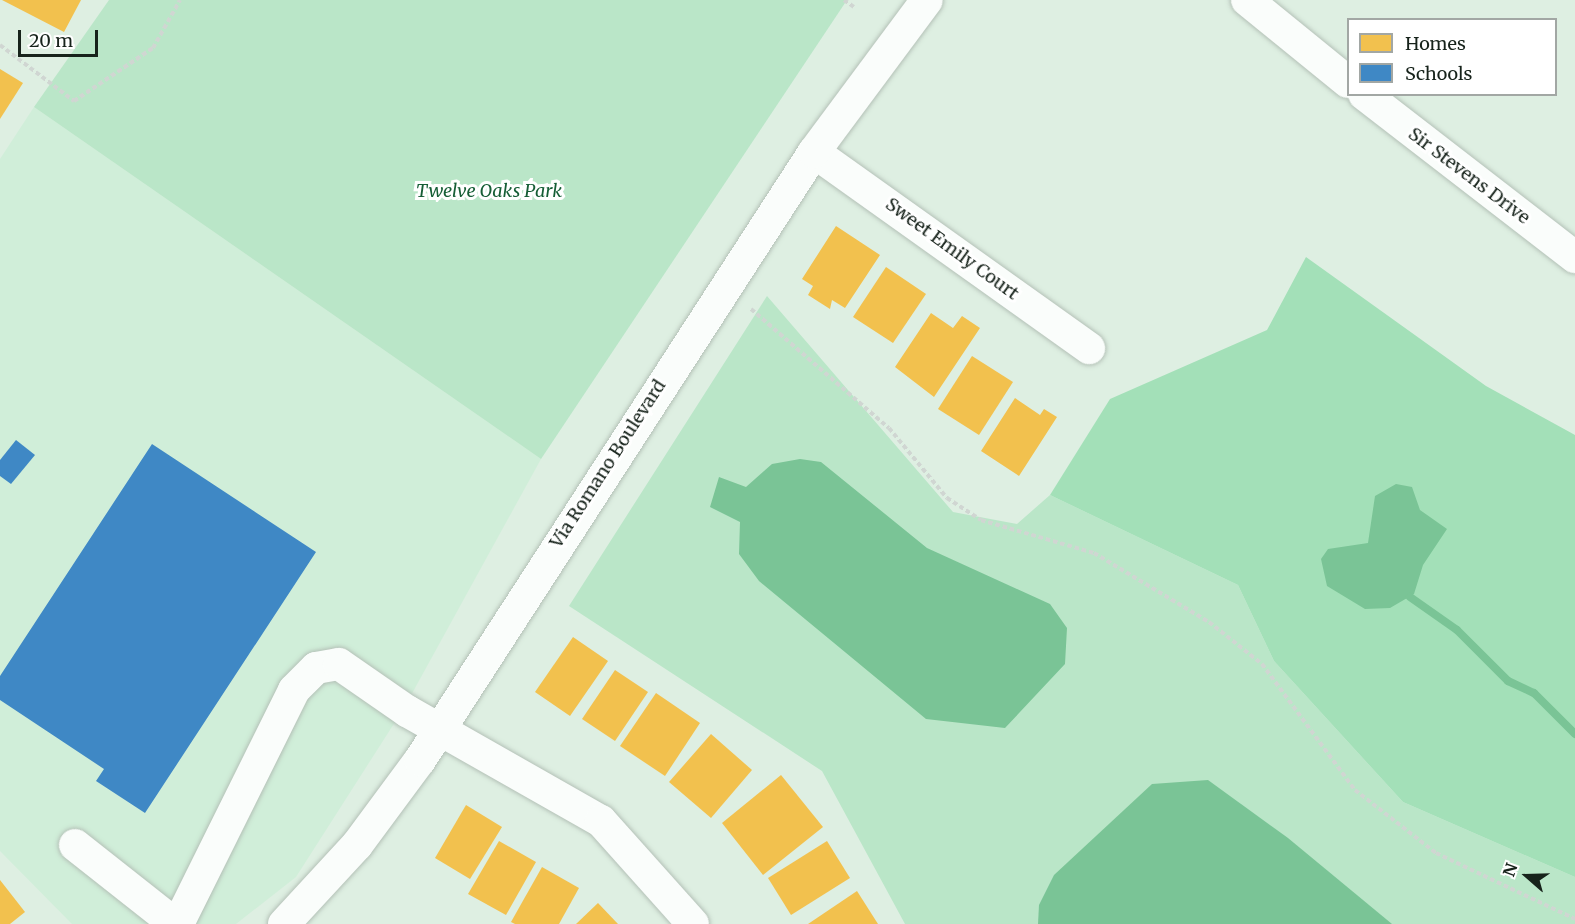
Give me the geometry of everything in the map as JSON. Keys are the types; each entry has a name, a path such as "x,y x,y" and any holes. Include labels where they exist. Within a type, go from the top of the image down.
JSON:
{"street":[{"name":"Via Romano Boulevard","path":"284,924 357,845 440,729 814,152 927,0"},
{"path":"1246,0 1347,81"},
{"name":"Sir Stevens Drive","path":"1367,96 1575,256"},
{"name":"Sweet Emily Court","path":"814,152 1089,348"},
{"path":"75,845 176,924 294,690 316,668 339,663 440,729 601,821 693,924"}],"path":[{"path":"0,45 74,101 153,48 180,0"},
{"path":"844,0 855,7"},
{"path":"751,309 889,428 946,498 981,520 1094,553 1209,622 1262,664 1355,790 1389,818 1436,853 1575,919"}],"shaded area":[{"path":"34,107 541,459 404,708 296,877 236,924 72,924 0,851 0,159"},
{"path":"1306,257 1486,386 1575,435 1575,877 1403,802 1274,661 1238,585 1050,495 1110,399 1267,330"},
{"path":"800,459 821,462 927,548 1050,604 1067,628 1065,664 1005,728 926,719 759,581 739,554 740,522 710,507 719,477 746,487 772,464"},
{"path":"1396,484 1412,487 1420,510 1447,529 1423,565 1414,594 1390,608 1365,609 1327,586 1321,559 1328,549 1368,543 1375,496"},
{"path":"1208,780 1288,838 1392,924 1038,924 1039,905 1054,875 1152,784"}],"green space":[{"name":"Twelve Oaks Park","path":"109,0 847,0 541,459 34,107"},
{"path":"767,296 953,512 1017,524 1050,495 1238,585 1274,661 1403,802 1575,877 1575,924 905,924 822,771 569,606"}],"building: Homes":[{"path":"2,0 81,0 64,32"},
{"path":"0,69 23,83 0,119"},
{"path":"836,226 880,255 845,308 832,300 830,309 808,295 813,286 802,279"},
{"path":"886,267 926,294 893,343 853,317"},
{"path":"931,313 953,328 962,316 980,328 934,397 895,367"},
{"path":"972,356 1013,382 979,435 938,409"},
{"path":"1015,398 1040,415 1044,409 1057,417 1019,476 981,451"},
{"path":"573,637 608,661 570,716 535,692"},
{"path":"615,670 648,692 615,741 582,719"},
{"path":"656,693 700,723 665,776 620,746"},
{"path":"711,734 752,770 711,818 669,782"},
{"path":"781,775 823,827 763,875 722,823"},
{"path":"466,805 502,827 470,879 435,858"},
{"path":"499,841 536,862 506,915 468,894"},
{"path":"827,841 850,878 791,915 768,878"},
{"path":"542,867 579,888 559,924 515,924 511,922"},
{"path":"0,880 25,912 10,924 0,924"},
{"path":"857,891 878,924 808,924"},
{"path":"598,903 618,924 576,924"}],"building: Schools":[{"path":"16,440 35,455 11,484 0,476 0,460"},
{"path":"152,444 316,552 145,813 96,781 104,769 0,700 0,676"}],"waterway":[{"path":"1410,597 1457,630 1508,681 1534,693 1575,734"}]}
